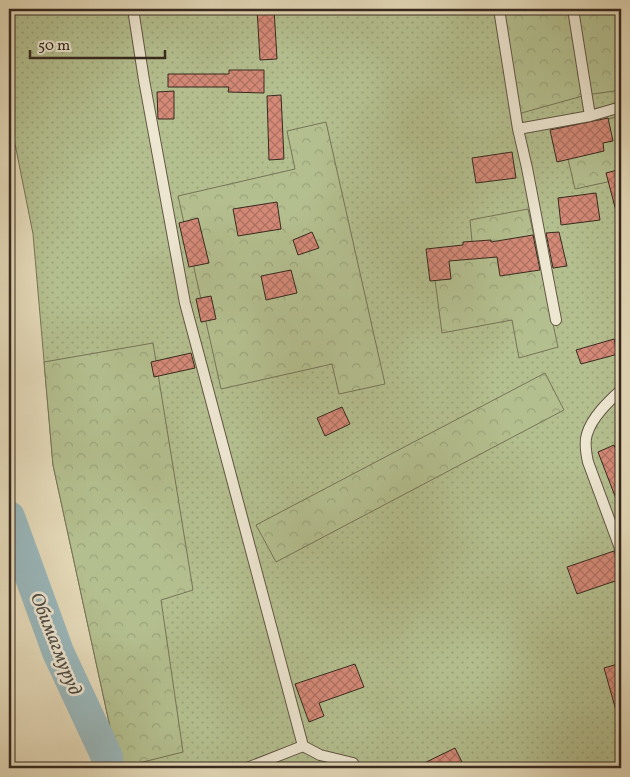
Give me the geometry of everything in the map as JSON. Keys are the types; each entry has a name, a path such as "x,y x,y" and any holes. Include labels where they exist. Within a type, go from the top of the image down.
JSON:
{"lane":[{"path":"133,9 144,80 185,303 303,746 320,755 353,763 356,768"},
{"path":"499,9 518,129 556,320"},
{"path":"573,9 590,116"},
{"path":"518,129 590,116 621,107"},
{"path":"621,390 593,421 587,435 586,448 588,462 621,551"},
{"path":"247,768 303,746"}],"green space":[{"path":"9,9 621,9 621,768 119,768 53,465 33,234 14,139"},
{"path":"501,9 619,9 621,15 621,90 586,95 518,114"},
{"path":"621,116 621,179 575,189 561,129"},
{"path":"326,122 385,384 339,394 332,364 221,389 178,196 295,169 287,131"},
{"path":"528,209 558,347 519,358 512,320 442,333 432,257 473,252 470,220"},
{"path":"153,343 193,590 161,600 183,752 119,768 53,465 44,362"},
{"path":"545,373 564,410 276,562 256,525"}],"building":[{"path":"257,9 274,9 277,59 260,60"},
{"path":"229,70 264,70 264,93 228,92 229,87 168,87 168,74 229,74"},
{"path":"174,91 174,119 158,119 157,92"},
{"path":"281,95 284,159 269,160 267,96"},
{"path":"608,118 613,141 603,143 604,151 557,162 550,130"},
{"path":"512,152 516,178 476,183 472,158"},
{"path":"621,169 621,211 616,211 606,173"},
{"path":"596,193 600,220 561,225 558,198"},
{"path":"277,202 281,229 238,236 233,209"},
{"path":"198,218 209,263 189,267 179,223"},
{"path":"312,232 319,248 298,255 293,240"},
{"path":"559,232 567,266 553,268 546,233"},
{"path":"533,235 540,270 500,276 497,257 449,261 451,279 430,281 426,249 463,245 463,242 491,240 491,242"},
{"path":"291,270 297,293 266,300 261,276"},
{"path":"211,296 216,319 201,322 196,299"},
{"path":"614,339 618,354 581,364 576,350"},
{"path":"191,353 195,368 154,377 151,362"},
{"path":"342,407 350,424 325,436 317,418"},
{"path":"614,445 621,463 620,509 598,452"},
{"path":"614,551 616,556 621,558 621,579 577,594 567,567"},
{"path":"621,663 621,714 617,714 604,668"},
{"path":"355,664 364,687 319,703 324,716 309,722 295,684"},
{"path":"455,748 465,768 414,768"}],"waterway":[{"name":"Обимагмуруд","path":"9,517 58,652 107,757 108,768"}]}
